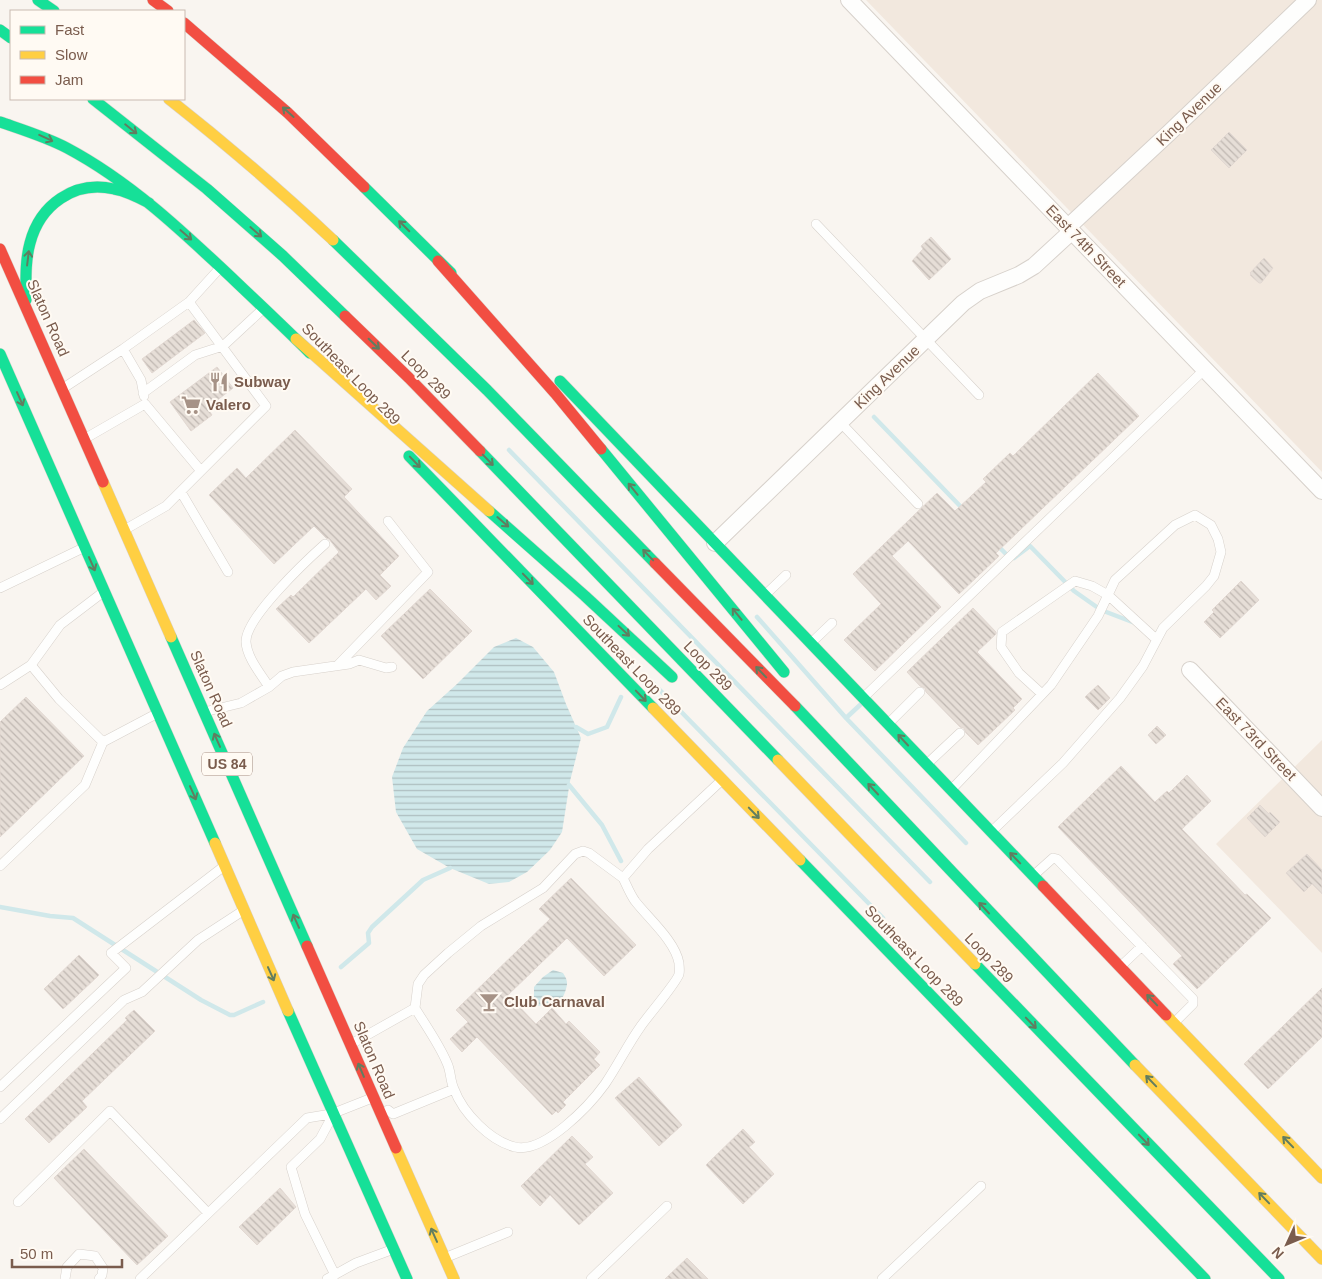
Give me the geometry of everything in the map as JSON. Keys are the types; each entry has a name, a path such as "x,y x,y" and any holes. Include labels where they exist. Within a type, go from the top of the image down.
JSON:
{"main road":[{"path":"38,0 53,10"},
{"path":"153,0 167,10"},
{"path":"185,24 288,113 562,383 1322,1178"},
{"name":"Loop 289","path":"93,100 207,189 283,256 409,378 1278,1279"},
{"name":"Loop 289","path":"170,100 223,142 300,209 487,390 813,725 1030,956 1322,1258"},
{"name":"Southeast Loop 289","path":"0,122 24,128 48,138 100,166 149,203 264,308 1205,1279"},
{"path":"26,307 26,273 30,241 39,220 57,199 73,190 100,187 131,194 149,203"},
{"name":"Slaton Road","path":"0,249 63,388 120,532 205,713 454,1279"},
{"path":"438,261 554,393 794,684"},
{"path":"296,339 626,632 683,688"},
{"name":"US 84","path":"0,354 89,545 104,591 243,911 407,1279"},
{"path":"832,729 864,766 989,895 1030,956"},
{"path":"883,885 997,988"}],"street":[{"name":"East 74th Street","path":"850,0 1322,491"},
{"name":"King Avenue","path":"715,542 963,303 980,291 1014,278 1034,266 1308,0"},
{"name":"East 73rd Street","path":"1190,670 1322,808"}],"lane":[{"path":"816,224 979,395"},
{"path":"63,388 123,349 189,302 221,267"},
{"path":"120,532 166,506 266,406 189,302"},
{"path":"143,393 195,355 223,346 264,308"},
{"path":"123,349 141,380 145,404 201,471"},
{"path":"863,698 1205,370"},
{"path":"84,439 145,404"},
{"path":"840,422 918,504"},
{"path":"181,492 228,572"},
{"path":"950,790 1051,685 1098,616 1115,580 1175,525 1195,515 1210,525 1218,539 1221,552 1214,576 1163,628 1142,666 1120,698 1063,763 990,832"},
{"path":"338,665 428,572 388,520"},
{"path":"269,686 252,660 246,642 252,627 276,592 325,544"},
{"path":"0,588 89,545"},
{"path":"765,595 786,575"},
{"path":"1042,694 1019,673 1001,647 1002,632 1075,581 1092,586 1108,595 1156,639"},
{"path":"0,685 31,665 60,625 104,591"},
{"path":"811,643 832,622"},
{"path":"205,713 214,709 236,705 269,686 282,676 293,672 355,663 359,660 386,668 392,667"},
{"path":"31,665 59,699 103,742"},
{"path":"888,724 920,692"},
{"path":"0,866 85,785 103,742 158,713"},
{"path":"926,765 960,734"},
{"path":"623,878 648,849 722,780"},
{"path":"583,852 588,853 623,878 635,901 668,940 679,962 679,975 623,1051 609,1078 595,1097 554,1134 527,1148 510,1145 486,1132 471,1117 454,1090 448,1065 431,1033 414,1008 418,984 424,975 442,958 481,926 542,888 575,854 583,852"},
{"path":"1032,876 1050,860 1053,858 1057,859 1142,946 1194,1001 1174,1023"},
{"path":"0,1087 126,968 111,953 225,866"},
{"path":"0,1118 124,1000 142,992 198,940 243,911"},
{"path":"1120,967 1142,946"},
{"path":"351,1045 414,1008"},
{"path":"140,1279 307,1118 334,1113 374,1098 393,1114 454,1090"},
{"path":"18,1202 110,1111 208,1214"},
{"path":"334,1113 320,1139 291,1166 305,1214 331,1277 356,1263 393,1249"},
{"path":"882,1279 981,1186"},
{"path":"591,1279 667,1206"},
{"path":"444,1258 508,1232"},
{"path":"66,1279 67,1267 79,1254 95,1256 103,1268 99,1279"}],"shaded area":[{"path":"866,0 1322,0 1322,472"},
{"path":"1322,740 1322,953 1216,844"}],"water":[{"path":"516,638 533,647 554,672 581,738 570,781 562,832 550,850 527,872 509,882 489,884 450,868 417,849 396,812 392,777 403,748 427,711 494,647"},
{"path":"553,970 563,973 565,976 567,986 565,992 558,1002 538,1006 534,997 534,987"}],"building":[{"path":"1229,132 1247,150 1229,168 1211,150"},
{"path":"931,237 951,259 929,280 912,261 923,249 921,246"},
{"path":"1264,258 1273,268 1259,283 1250,273"},
{"path":"194,320 205,333 152,373 142,359"},
{"name":"Valero","path":"217,367 233,388 207,408 212,415 191,431 170,402"},
{"path":"1098,373 1139,416 996,553 999,556 959,594 908,541 892,556 941,607 875,671 844,640 881,604 853,574 937,493 955,511 986,482 983,479 1010,453 1013,456"},
{"path":"295,430 352,489 344,497 399,556 380,575 391,586 376,600 366,589 309,643 276,609 291,595 293,597 339,552 329,539 314,526 274,564 209,495 237,468 246,478"},
{"path":"1241,581 1259,600 1220,638 1204,622 1214,612 1212,610"},
{"path":"430,589 472,631 423,679 381,636"},
{"path":"973,608 996,632 977,652 1022,699 1013,708 1015,710 978,745 966,733 964,728 960,727 926,692 925,688 920,686 907,672"},
{"path":"1098,685 1110,698 1098,710 1085,697"},
{"path":"26,697 84,756 0,837 0,722"},
{"path":"1157,726 1166,735 1156,744 1148,735"},
{"path":"1121,766 1155,802 1167,791 1169,793 1187,775 1211,801 1182,829 1245,895 1247,894 1271,918 1197,989 1173,964 1182,956 1058,827"},
{"path":"1260,805 1280,822 1265,837 1247,818"},
{"path":"1307,854 1322,870 1322,894 1312,884 1304,892 1286,873"},
{"name":"Club Carnaval","path":"571,878 636,945 604,976 567,938 508,995 536,1024 552,1008 566,1024 569,1021 600,1052 594,1059 600,1065 563,1102 566,1105 558,1113 556,1111 552,1115 477,1037 462,1052 450,1039 468,1022 456,1010 550,919 539,909"},
{"path":"79,955 99,975 63,1009 44,989"},
{"path":"1322,988 1322,1037 1268,1089 1244,1064"},
{"path":"134,1010 155,1031 82,1101 87,1107 49,1143 25,1119 127,1020 125,1018"},
{"path":"639,1077 682,1125 659,1146 615,1098"},
{"path":"743,1129 755,1142 749,1147 774,1174 743,1204 706,1165"},
{"path":"572,1136 593,1157 585,1164 613,1193 579,1225 550,1195 540,1206 521,1186"},
{"path":"84,1149 168,1236 137,1265 54,1178"},
{"path":"280,1188 296,1207 257,1245 239,1227"},
{"path":"687,1258 708,1279 665,1279"}],"waterway":[{"path":"874,417 963,509"},
{"path":"509,450 930,882"},
{"path":"998,546 1010,558"},
{"path":"1014,558 1030,546 1074,591 1101,610 1135,623"},
{"path":"757,617 846,718 860,705"},
{"path":"651,681 883,918"},
{"path":"576,727 588,734 607,727 621,697"},
{"path":"846,718 966,843"},
{"path":"569,785 602,825 621,861"},
{"path":"341,967 369,943 368,933 372,927 423,880 450,868"},
{"path":"0,907 73,918 201,1000 230,1015 263,1002"}],"traffic: fast":[{"path":"38,0 53,10"},
{"path":"0,30 10,37"},
{"path":"94,100 207,189 283,256 345,316"},
{"path":"0,122 43,137 67,148 112,175 193,241 310,353"},
{"path":"26,300 27,264 30,243 42,217 61,198 85,188 99,187 123,191 149,203"},
{"path":"364,187 451,273"},
{"path":"333,240 487,390 655,563"},
{"path":"0,354 215,843"},
{"path":"560,381 1043,886"},
{"path":"601,449 784,672"},
{"path":"480,451 778,760"},
{"path":"409,456 653,708"},
{"path":"489,511 585,596 672,677"},
{"path":"171,637 307,946"},
{"path":"795,706 1135,1065"},
{"path":"800,860 1205,1279"},
{"path":"975,964 1279,1279"},
{"path":"288,1011 407,1279"}],"traffic: slow":[{"path":"170,100 253,168 333,240"},
{"path":"296,339 489,511"},
{"path":"103,482 171,637"},
{"path":"653,708 800,860"},
{"path":"778,760 975,964"},
{"path":"215,843 288,1011"},
{"path":"1166,1015 1322,1178"},
{"path":"1135,1065 1322,1259"},
{"path":"396,1148 454,1279"}],"traffic: jam":[{"path":"153,0 167,10"},
{"path":"185,24 288,113 364,187"},
{"path":"0,249 103,482"},
{"path":"438,261 555,393 601,449"},
{"path":"345,316 480,451"},
{"path":"655,563 795,706"},
{"path":"1043,886 1166,1015"},
{"path":"307,946 396,1148"}],"place":[{"name":"Subway","path":"219,382"},
{"name":"Valero","path":"191,405"},
{"name":"Club Carnaval","path":"489,1002"}]}
